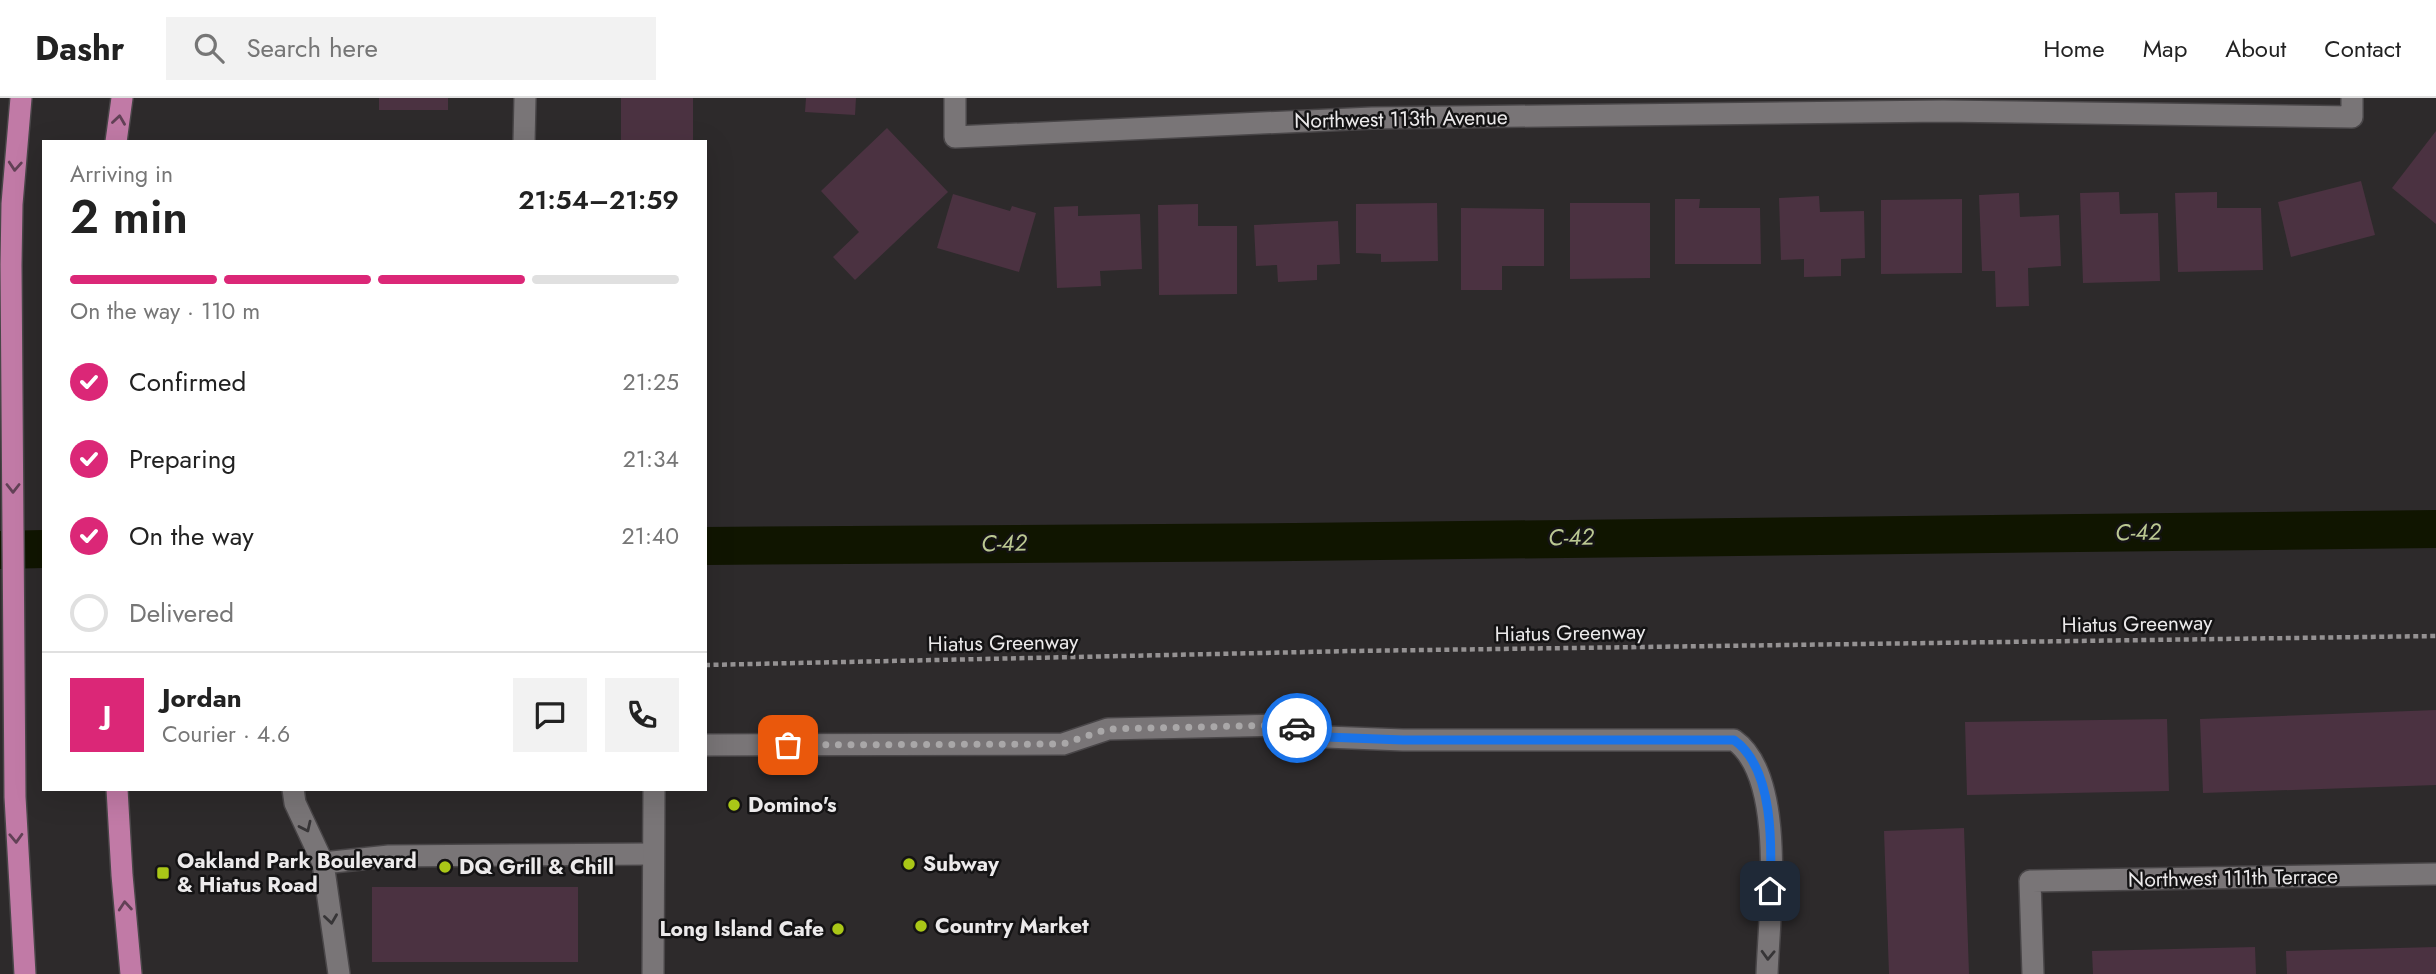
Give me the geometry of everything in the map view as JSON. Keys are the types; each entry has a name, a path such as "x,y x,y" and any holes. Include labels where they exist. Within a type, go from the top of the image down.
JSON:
{"main road":[{"path":"21,98 12,216 14,696 7,790 25,974"},
{"path":"116,140 122,98"},
{"path":"117,791 131,974"}],"street":[{"path":"524,140 525,98"},
{"name":"Northwest 113th Avenue","path":"955,98 955,136 1372,108 1943,105 2352,108"},
{"path":"707,745 1063,744 1108,729 1288,725 1326,737 1403,740 1734,740 1746,749 1763,787 1772,835 1768,974"},
{"path":"293,791 295,803 323,863 339,974"},
{"path":"651,791 653,974"},
{"path":"323,863 389,856 653,854"},
{"name":"Northwest 111th Terrace","path":"2034,974 2030,881 2436,874"}],"path":[{"name":"Hiatus Greenway","path":"707,665 1339,652 2436,636"}],"building":[{"path":"379,98 448,98 448,110 379,110"},
{"path":"621,98 693,98 693,140 621,140"},
{"path":"806,98 856,98 855,115 805,112"},
{"path":"887,128 948,192 855,280 833,257 859,232 821,191"},
{"path":"2436,131 2436,224 2392,188"},
{"path":"2361,181 2375,235 2291,257 2278,202"},
{"path":"2119,192 2120,214 2158,213 2160,281 2083,283 2080,193"},
{"path":"2217,192 2217,208 2261,208 2263,270 2178,272 2175,193"},
{"path":"2019,193 2020,217 2059,215 2061,266 2028,268 2029,306 1996,307 1995,271 1982,271 1979,195"},
{"path":"953,194 1010,211 1012,206 1036,213 1019,272 937,248"},
{"path":"1819,196 1820,212 1864,211 1865,258 1841,259 1841,276 1804,277 1804,259 1781,260 1779,198"},
{"path":"1675,199 1700,199 1699,208 1760,208 1761,264 1675,264"},
{"path":"1962,199 1962,273 1881,274 1881,200"},
{"path":"1437,203 1438,261 1381,262 1381,254 1356,253 1356,204"},
{"path":"1570,203 1650,203 1650,278 1570,279"},
{"path":"1198,204 1198,226 1237,226 1237,294 1159,295 1158,205"},
{"path":"1078,206 1078,216 1140,214 1142,269 1100,271 1101,286 1057,288 1054,207"},
{"path":"1461,208 1544,209 1544,266 1502,266 1502,290 1461,290"},
{"path":"1338,221 1340,264 1317,265 1317,280 1278,282 1277,265 1256,266 1254,225"},
{"path":"2436,710 2436,785 2203,793 2200,719"},
{"path":"2167,719 2169,791 1967,795 1965,722"},
{"path":"1964,828 1969,974 1889,974 1884,831"},
{"path":"372,887 578,887 578,962 372,962"},
{"path":"2255,947 2256,974 2093,974 2092,951"},
{"path":"2436,947 2436,974 2287,974 2286,951"}],"waterway":[{"name":"C-42","path":"707,546 2436,529"},
{"name":"C-42","path":"0,550 42,549"}],"way so far":[{"path":"788,745 1063,744 1108,729 1288,725 1297,728"}],"place":[{"name":"Domino's","path":"734,805"},
{"name":"Subway","path":"909,864"},
{"name":"DQ Grill & Chill","path":"445,867"},
{"name":"Oakland Park Boulevard & Hiatus Road","path":"163,873"},
{"name":"Country Market","path":"921,926"},
{"name":"Long Island Cafe","path":"838,929"}],"route":[{"path":"1297,728 1326,737 1403,740 1734,740 1746,749 1763,787 1772,835 1770,891"}]}
